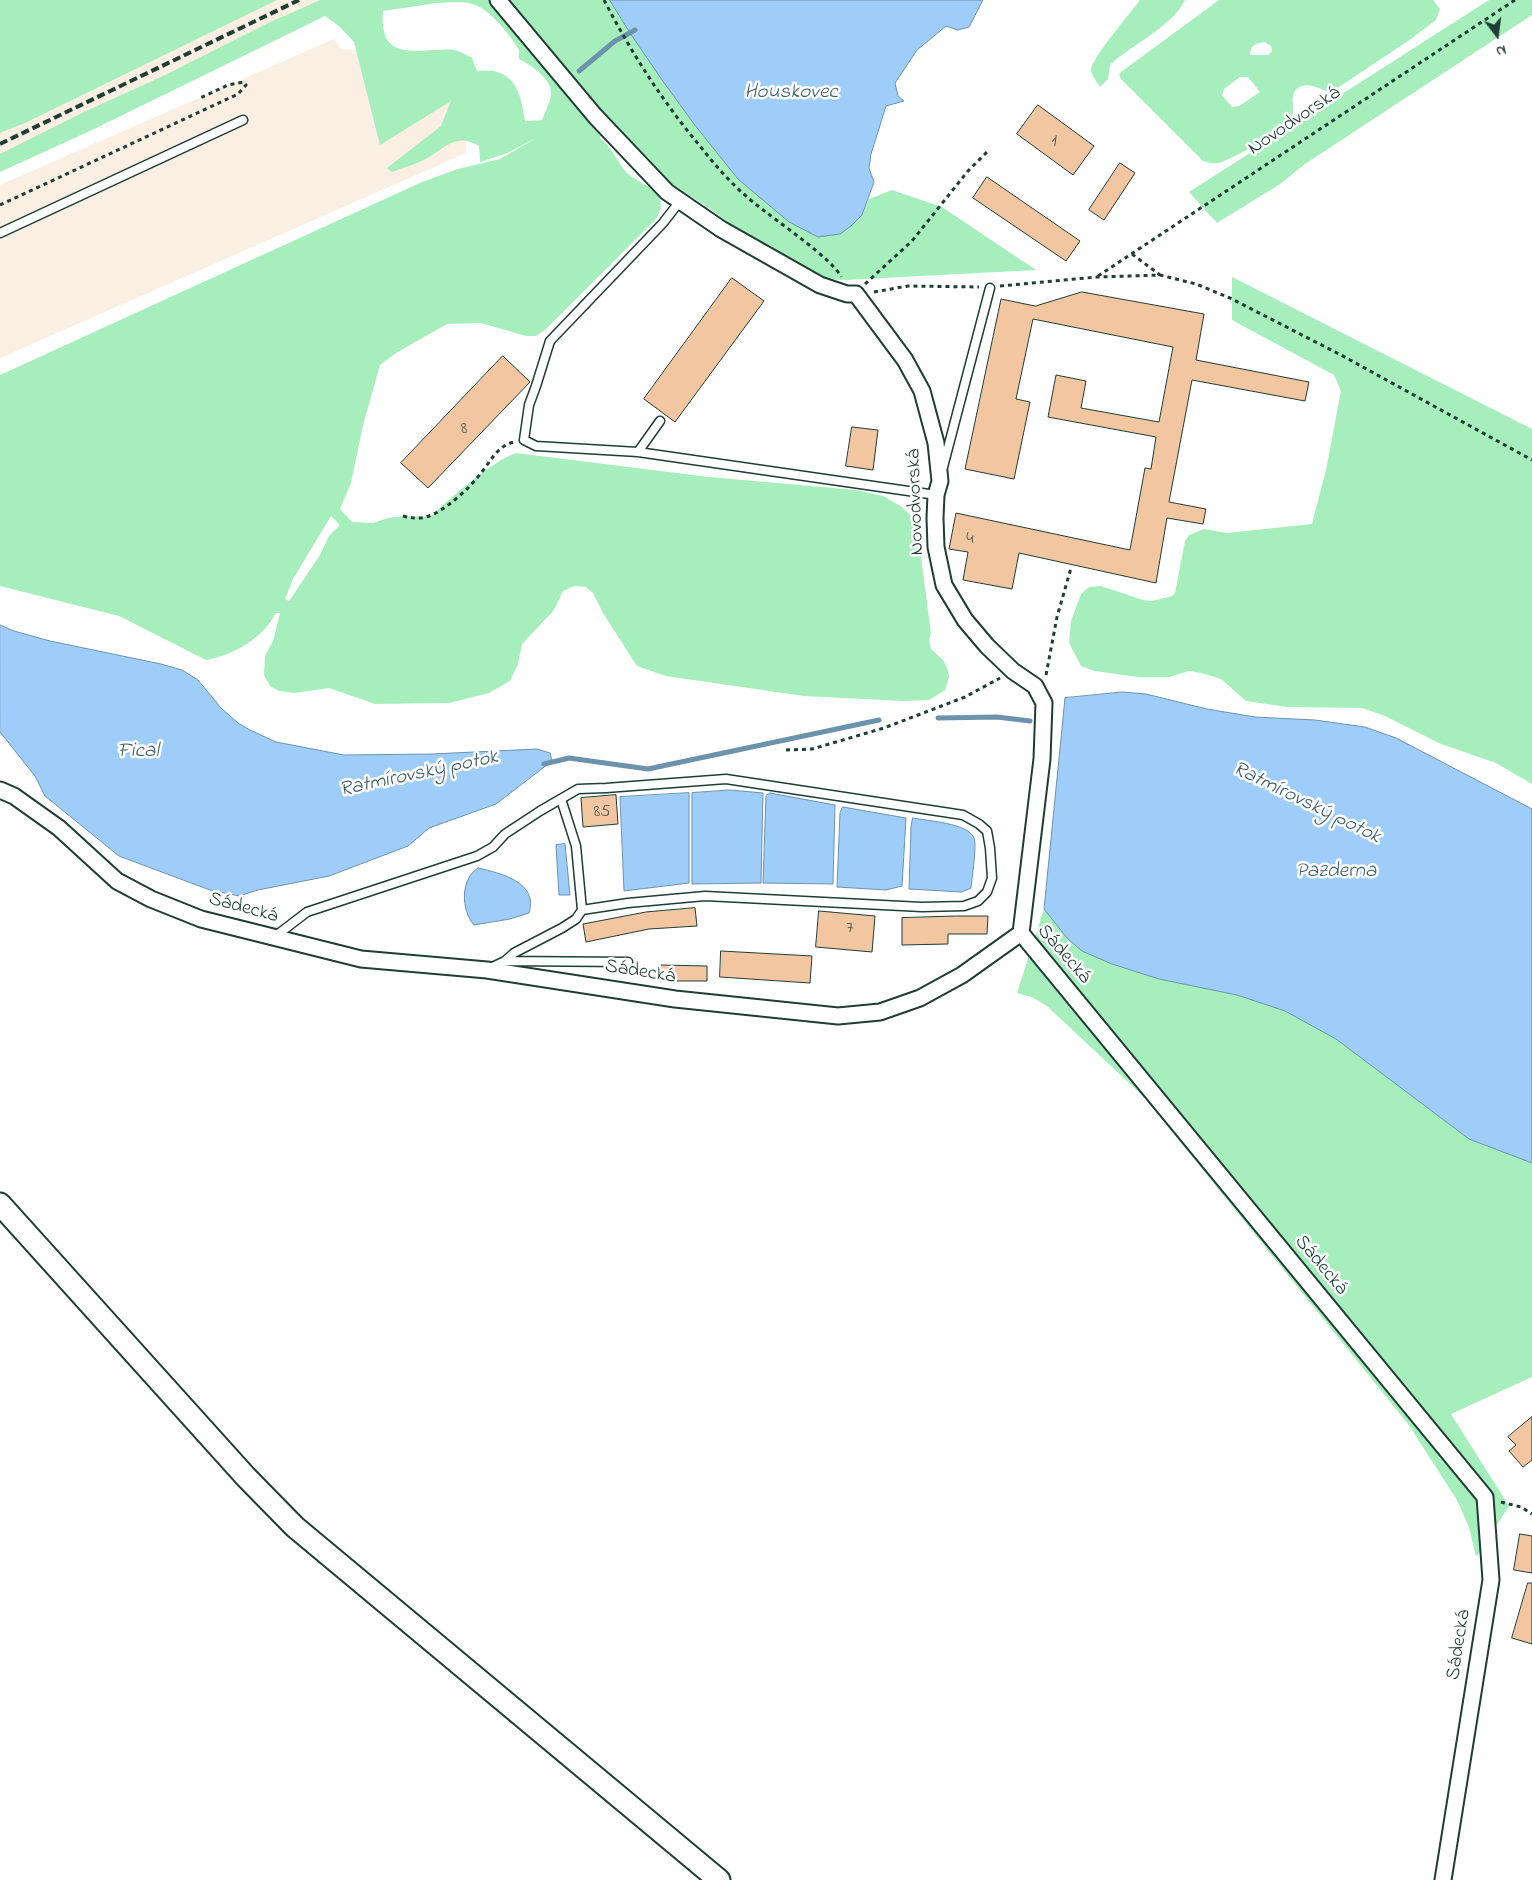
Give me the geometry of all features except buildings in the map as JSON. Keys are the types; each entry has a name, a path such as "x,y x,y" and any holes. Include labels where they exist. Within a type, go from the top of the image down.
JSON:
{"main road":[{"path":"0,1204 246,1477 295,1526 719,1880"}],"street":[{"path":"498,0 595,116 667,192 721,229 820,285 852,294"},
{"name":"Novodvorská","path":"852,294 904,360 922,391 936,443 938,488 935,518 936,547 944,585 965,620 987,646 1013,670 1035,686 1044,704"},
{"path":"1021,933 1042,759 1044,704"},
{"name":"Sádecká","path":"0,790 14,796 58,828 117,881 150,899 201,919 361,959 487,970 675,999 838,1016 880,1012 920,998 962,975 1021,933 1485,1497 1491,1580 1443,1880"}],"lane":[{"path":"0,234 243,120"},
{"path":"680,201 663,223 550,342 529,405 524,440 536,446 638,452 938,488 990,288"},
{"path":"638,452 660,421"},
{"path":"273,938 307,912 477,856 493,847 505,834 533,815 578,789 726,779 963,815 979,824 987,832 990,848 992,878 986,892 978,901 964,906 922,907 705,896 628,903 582,910"},
{"path":"487,970 505,961 514,953 562,928 576,919 582,910 576,846 561,800"},
{"path":"505,961 628,962"}],"path":[{"path":"604,0 623,37 654,87 722,173 755,204 829,261 840,273 852,294 912,241 968,171 987,152"},
{"name":"Novodvorská","path":"1097,277 1515,0"},
{"path":"0,205 238,94 246,85 244,82 228,85 198,99"},
{"path":"1132,254 1160,275"},
{"name":"Novodvorská","path":"852,294 908,286 990,288 1027,282 1160,275 1196,284 1230,298 1341,355 1532,460"},
{"path":"403,516 414,519 439,512 471,484 495,453 506,444 524,440"},
{"path":"1044,704 1046,674 1057,617 1071,568"},
{"path":"786,750 812,749 884,728 965,697 1013,670"},
{"path":"1485,1497 1521,1508 1532,1514"}],"shaded area":[{"path":"268,0 330,0 0,159 0,130"},
{"path":"334,39 341,49 468,59 466,153 0,358 0,185"}],"green space":[{"path":"0,0 277,0 27,122 0,133"},
{"path":"320,0 491,0 602,132 600,138 627,173 652,189 659,197 661,203 656,219 545,330 536,336 526,336 481,323 447,324 396,353 380,365 363,425 351,483 340,509 352,522 373,523 388,518 404,516 430,517 483,472 516,453 709,477 856,490 883,496 902,507 912,517 917,527 931,633 929,640 931,649 943,660 948,670 949,677 945,690 929,700 903,701 804,696 666,676 637,666 603,613 593,593 586,587 574,586 563,591 554,610 522,644 518,664 510,681 489,693 449,703 375,704 329,688 294,693 279,691 270,686 264,675 265,656 273,641 280,613 276,613 264,630 247,644 217,658 206,660 119,616 0,586 0,375 422,182 458,169 500,159 536,138 507,153 480,162 479,146 471,142 458,141 447,145 420,162 392,172 387,168 441,126 451,101 380,145 354,42 340,27 325,16 92,130 0,172 0,154 266,24","holes":["459,2 472,4 485,11 499,23 519,50 519,59 540,73 548,82 551,93 542,120 525,121 521,100 513,83 500,73 477,71 472,58 466,54 452,50 403,50 389,42 383,25 383,11 437,3","331,516 340,525 329,536 320,555 289,601 285,599 293,579"]},
{"path":"505,0 610,0 630,33 694,124 738,179 789,222 818,237 840,234 862,215 869,199 892,190 942,207 1036,270 845,280 823,279 760,246 706,206 668,182 631,146"},
{"path":"1140,0 1185,0 1162,27 1110,65 1108,79 1100,87 1093,77 1091,70 1093,64 1104,46"},
{"path":"1219,0 1433,0 1440,9 1436,20 1330,93 1310,85 1298,88 1293,95 1292,116 1285,125 1245,151 1218,163 1203,161 1122,80 1119,75","holes":["1265,42 1271,46 1272,51 1268,55 1250,55 1251,48 1256,44","1240,77 1248,77 1260,92 1239,106 1232,107 1222,95 1224,89"]},
{"path":"1489,0 1532,0 1532,15 1305,164 1280,184 1217,223 1189,192"},
{"path":"1232,277 1532,429 1532,784 1496,763 1441,744 1385,716 1362,708 1287,707 1246,701 1221,679 1189,671 1169,677 1138,677 1095,671 1081,666 1069,643 1071,621 1081,594 1089,587 1101,586 1143,600 1152,601 1172,596 1175,593 1185,541 1189,535 1204,529 1227,533 1312,524 1326,470 1341,391 1334,375 1232,320"},
{"path":"1044,909 1067,938 1082,951 1112,964 1159,979 1237,995 1285,1011 1336,1039 1469,1139 1532,1163 1532,1377 1451,1414 1509,1506 1476,1557 1469,1527 1457,1500 1408,1424 1144,1097 1047,1006 1032,997 1017,993"}],"water":[{"name":"Houskovec","path":"610,0 983,0 969,27 958,30 946,26 917,50 895,83 898,96 904,101 886,106 871,154 869,168 874,182 862,215 840,234 818,237 789,222 738,179 694,124 660,77"},
{"name":"Fical","path":"0,625 50,641 182,670 198,680 221,708 238,723 276,742 344,755 432,754 537,749 550,753 552,761 496,804 429,828 408,846 329,876 258,890 239,896 210,890 119,856 45,796 35,776 0,732"},
{"name":"Pazderna","path":"1123,692 1146,694 1207,709 1255,717 1315,720 1365,727 1396,738 1532,809 1532,1163 1469,1139 1336,1039 1285,1011 1237,995 1159,979 1112,964 1082,951 1067,938 1044,909 1065,698"},
{"path":"730,790 763,793 761,883 692,884 692,793"},
{"path":"689,793 689,883 624,891 620,797"},
{"path":"770,793 835,805 833,884 763,883 766,796"},
{"path":"843,807 906,818 902,886 886,890 837,887 840,813"},
{"path":"913,818 956,826 970,833 975,842 971,888 962,892 909,889"},
{"path":"565,844 570,895 559,895 556,845"},
{"path":"478,868 506,876 523,886 531,902 529,913 510,919 474,925 467,911 464,895 468,879"}],"waterway":[{"path":"579,71 615,41 635,30"},
{"name":"Ratmírovský potok","path":"938,718 997,717 1030,721"},
{"name":"Ratmírovský potok","path":"544,764 569,758 648,769 879,720"}],"railway":[{"path":"0,144 299,0"}]}
